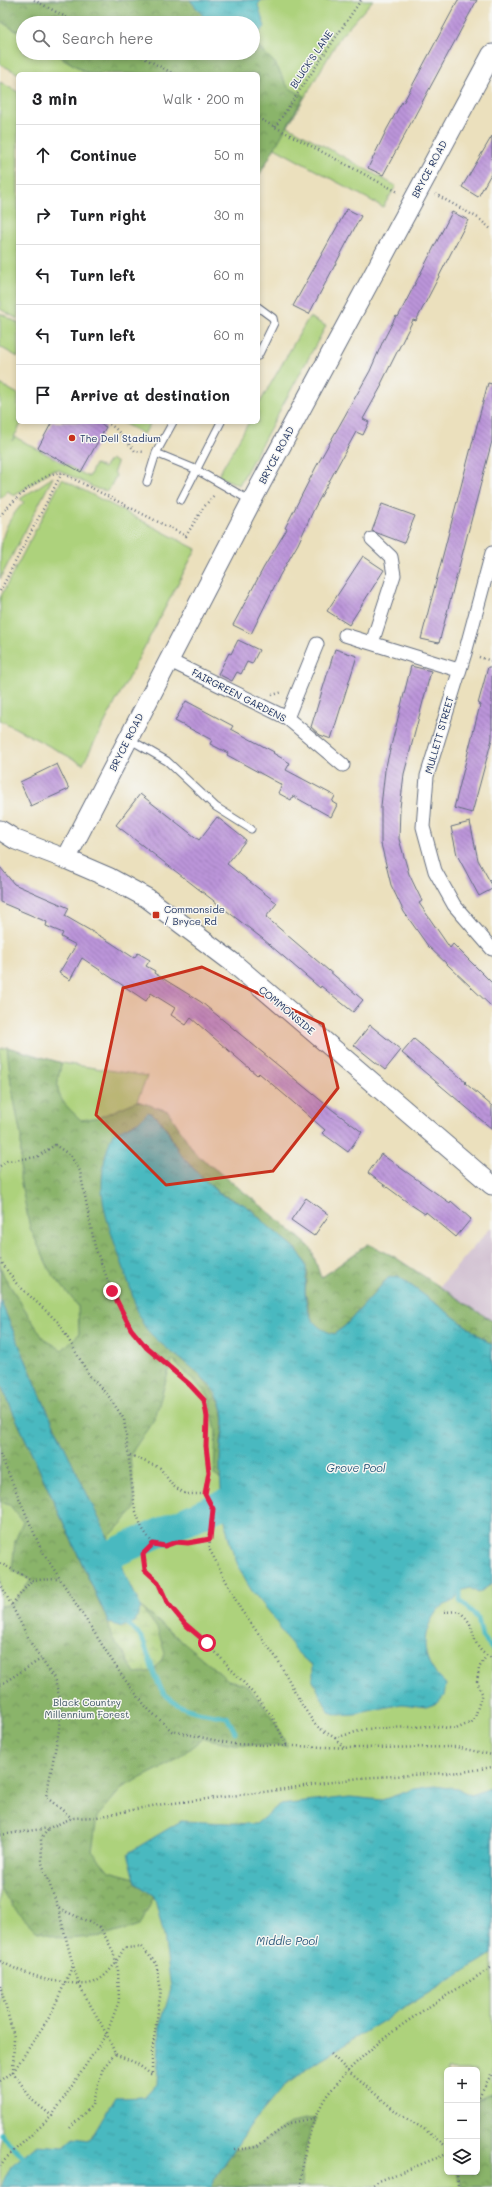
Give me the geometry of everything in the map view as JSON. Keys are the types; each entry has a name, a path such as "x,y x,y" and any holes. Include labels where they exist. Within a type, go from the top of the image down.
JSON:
{"street":[{"name":"BRYCE ROAD","path":"66,859 251,502 492,54"},
{"path":"372,539 391,557 394,575 372,643"},
{"name":"MULLETT STREET","path":"492,553 427,776 423,827 435,871 454,905 492,949"},
{"path":"345,635 458,670"},
{"path":"287,718 317,644"},
{"name":"FAIRGREEN GARDENS","path":"168,660 287,718 343,766"},
{"name":"COMMONSIDE","path":"0,830 8,841 66,859 110,878 147,898 232,962 492,1185"}],"lane":[{"path":"260,308 273,318 274,323 260,352"},
{"path":"147,482 156,453 171,424"},
{"path":"181,500 195,469 220,424"},
{"path":"156,453 217,480 251,502"},
{"path":"128,738 167,761 216,807 251,829"}],"path":[{"path":"34,0 65,16"},
{"name":"BLUCK'S LANE","path":"275,127 361,0"},
{"path":"147,60 170,72"},
{"path":"260,119 416,193 478,218 492,230"},
{"path":"109,424 115,428 135,451"},
{"path":"0,516 13,501 48,475 56,472 186,536 204,508 223,484"},
{"path":"0,591 62,474"},
{"path":"0,1166 7,1161 37,1157 55,1145 70,1155 80,1171 95,1247 112,1291 131,1329 146,1347 190,1385 204,1400 207,1417 206,1446 209,1472 205,1494 213,1509 210,1550 241,1610 278,1660 302,1705 316,1726 335,1738 344,1748"},
{"path":"0,1260 16,1283 60,1323 89,1375 113,1402 124,1419 130,1455 135,1510 142,1528 153,1544 165,1546 176,1542 188,1543 210,1539"},
{"path":"0,1454 40,1549 122,1676 147,1708 172,1731 233,1744 344,1748 456,1747 492,1755"},
{"path":"130,1455 160,1468 173,1486 186,1494 205,1494"},
{"path":"153,1544 143,1554 145,1570 158,1582 167,1602 185,1624 207,1643 272,1716 287,1746"},
{"path":"0,1562 32,1580 60,1579"},
{"path":"12,1604 32,1580"},
{"path":"0,1583 33,1647 54,1678 61,1702 59,1730 46,1797 72,1818"},
{"path":"444,1612 459,1611 469,1622 473,1640 486,1656 492,1658"},
{"path":"335,1738 366,1728 434,1726 456,1729 474,1721 482,1694 477,1682 479,1668 486,1656"},
{"path":"0,1685 42,1659"},
{"path":"0,1835 49,1828 72,1818 97,1817 157,1805 264,1792 359,1778 463,1772 492,1767"},
{"path":"0,1961 18,1970 47,1980 65,1982 79,1984 86,1985 102,1979 116,1963 124,1948 141,1947 156,1963 161,1990 152,2052 152,2075 136,2063 115,2054 107,2033 93,2012 79,1984 58,1908 42,1863 41,1839 49,1828"},
{"path":"0,2166 5,2159 52,2116 107,2033 119,2001 116,1963 113,1951 100,1927 58,1908"},
{"path":"0,2082 13,2072 50,2016 73,1965"},
{"path":"301,2187 302,2164 310,2131 325,2099 348,2071 386,2037 492,1967"},
{"path":"0,1985 14,2037 13,2072 32,2100 52,2116"},
{"path":"70,2128 92,2105 103,2068 115,2054"},
{"path":"331,2054 348,2071 398,2114 424,2129 444,2146"},
{"path":"480,2095 492,2073"},
{"path":"234,2150 256,2147 290,2122 316,2118"},
{"path":"370,2187 379,2181 444,2155"},
{"path":"456,2175 458,2187"}],"highlighted area":[{"path":"202,967 323,1024 338,1088 273,1171 166,1185 96,1115 123,988"}],"shaded area":[{"path":"492,1226 492,1321 439,1287"}],"green space":[{"path":"0,0 190,0 203,16 16,16 16,31 0,21"},
{"path":"2,0 373,0 340,37 288,126 396,186 383,207 260,140 260,72 258,72 255,60 260,60 260,16 31,16"},
{"path":"0,21 16,31 16,60 66,60 86,72 16,72 0,64"},
{"path":"260,49 275,63 288,87 304,96 260,174 260,72 86,72 66,60 260,60"},
{"path":"0,82 16,91 16,318 0,309"},
{"path":"0,313 16,322 16,356 0,347"},
{"path":"309,317 326,326 239,485 218,476 248,424 260,424 260,403"},
{"path":"0,384 16,393 16,424 21,424 12,441 15,437 89,477 95,464 104,468 111,459 117,463 114,471 116,476 108,491 97,489 59,470 52,470 14,496 8,491 0,499"},
{"path":"125,424 150,424 144,434"},
{"path":"53,477 0,579 0,555 3,537 10,520 24,502 20,499"},
{"path":"62,479 196,549 83,764 0,720 0,598"},
{"path":"7,1047 62,1063 147,1076 137,1101 168,1111 195,1153 280,1221 311,1248 321,1278 368,1244 393,1256 492,1321 492,2187 0,2187 0,1049"},
{"path":"7,1047 62,1063 58,1082 60,1095 67,1106 81,1120 100,1117 137,1101 168,1111 195,1153 280,1221 311,1248 321,1278 368,1244 393,1256 492,1321 492,1345 398,1276 388,1278 345,1326 334,1334 322,1331 312,1322 305,1291 308,1274 297,1249 266,1225 253,1210 220,1194 181,1156 166,1127 158,1117 148,1113 138,1122 128,1126 123,1265 135,1301 186,1364 203,1378 222,1406 224,1423 221,1441 222,1480 214,1475 216,1431 209,1396 172,1360 155,1418 130,1455 135,1509 107,1539 46,1408 0,1300 0,1265 4,1276 43,1338 62,1350 79,1334 78,1306 50,1271 30,1228 20,1179 21,1137 11,1084"},
{"name":"Black Country Millennium Forest","path":"0,1383 109,1623 141,1607 228,1680 245,1684 272,1716 287,1746 233,1744 203,1738 173,1762 123,1787 97,1817 92,1851 109,1871 135,1878 136,1883 154,1896 140,1925 105,1936 66,1939 36,1931 13,1907 0,1888 0,1606 12,1604 31,1580 12,1570 15,1541 23,1522 10,1505 0,1502"},
{"path":"85,1570 98,1578 130,1585 141,1607 157,1628 165,1654 154,1671 135,1674 127,1658 111,1636 109,1623"},
{"path":"492,2094 492,2187 464,2187 459,2181 458,2175 480,2175 480,2099"},
{"path":"316,2118 305,2152 301,2187 212,2187 213,2181 234,2150 256,2147 290,2123"}],"water":[{"path":"190,0 261,0 258,5 265,27 260,32 260,16 203,16"},
{"name":"Grove Pool","path":"148,1112 160,1121 182,1156 213,1189 221,1195 247,1206 292,1245 300,1254 306,1267 305,1291 307,1306 315,1324 320,1328 334,1334 345,1326 388,1278 398,1276 492,1345 492,1584 478,1593 470,1588 460,1591 453,1601 437,1611 431,1621 425,1640 425,1650 432,1668 446,1684 444,1696 438,1703 426,1707 402,1704 355,1714 338,1715 329,1712 313,1681 313,1665 306,1661 295,1649 243,1577 231,1545 221,1495 220,1454 224,1427 222,1407 217,1395 209,1384 154,1337 142,1322 137,1311 105,1210 102,1186 103,1172 106,1152 113,1133 138,1122"},
{"path":"0,1300 46,1408 141,1607 135,1622 122,1627 109,1623 0,1383"},
{"name":"Middle Pool","path":"434,1786 458,1789 471,1795 489,1788 492,1789 492,1954 323,2058 283,2087 250,2126 213,2181 212,2187 1,2187 11,2166 36,2145 64,2147 74,2138 90,2140 115,2098 144,2097 157,2083 160,2026 171,1989 164,1935 154,1896 136,1883 128,1853 181,1821 256,1824 279,1805 350,1797 382,1800 414,1789"}],"building":[{"path":"458,0 477,0 383,175 368,168 387,129 402,102 403,103"},
{"path":"492,136 492,172 478,197 462,187"},
{"path":"347,209 361,216 309,314 293,306"},
{"path":"452,212 468,220 416,321 413,320 381,384 382,385 363,419 369,422 363,435 356,432 314,509 298,544 280,575 251,634 233,625 264,567 287,529 285,528 316,467 370,371 383,341 396,316 398,317"},
{"path":"488,383 492,384 492,441 439,643 421,639"},
{"name":"The Dell Stadium","path":"51,424 100,424 106,427 81,472 38,448"},
{"path":"382,504 415,516 404,543 372,531"},
{"path":"363,556 384,570 349,625 327,611"},
{"path":"238,640 259,650 252,664 247,662 241,674 237,672 232,681 218,674"},
{"path":"335,649 357,656 331,739 320,735 311,727"},
{"path":"411,666 431,671 404,774 400,808 399,839 409,874 422,901 419,903 450,948 453,944 492,983 492,1007 428,946 404,912 391,885 381,844 381,806 385,770"},
{"path":"488,667 492,667 492,739 472,813 454,808"},
{"path":"186,701 233,726 231,729 274,752 273,753 290,763 286,770 335,796 332,802 337,805 331,817 293,796 291,800 278,793 282,785 227,755 228,753 210,744 212,740 175,721"},
{"path":"57,764 69,789 31,806 20,782"},
{"path":"140,794 199,840 217,817 246,840 227,864 277,903 266,917 363,1000 353,1012 321,986 320,988 263,939 116,825"},
{"path":"470,822 478,860 492,885 492,889 479,896 457,855 451,827"},
{"path":"0,867 14,884 69,908 65,916 134,958 138,953 150,960 146,966 155,971 154,973 201,1002 330,1108 362,1132 348,1152 322,1133 325,1130 259,1073 257,1075 191,1018 186,1025 171,1015 175,1008 151,993 146,1001 82,958 70,980 59,973 76,945 61,937 63,933 46,926 47,922 0,902"},
{"path":"370,1025 401,1050 385,1070 354,1045"},
{"path":"414,1039 466,1082 465,1083 492,1106 492,1129 402,1053"},
{"path":"381,1154 450,1203 451,1201 471,1219 456,1237 426,1212 425,1214 410,1204 368,1173"},
{"path":"306,1198 329,1215 314,1236 291,1220"}],"waterway":[{"path":"114,1553 224,1504"},
{"path":"460,1591 460,1601 478,1618 482,1637 492,1649"},
{"path":"129,1625 139,1634 142,1639 156,1680 167,1696 175,1703 190,1710 227,1717 235,1732"},
{"path":"0,2134 23,2156"}],"place":[{"name":"The Dell Stadium","path":"72,438"},
{"name":"Commonside / Bryce Rd","path":"156,915"}],"route":[{"path":"112,1291 131,1329 146,1347 167,1367 190,1385 204,1400 207,1417 206,1446 209,1472 205,1494 213,1509 213,1521 209,1534 210,1539 188,1543 176,1542 165,1546 153,1544 143,1554 145,1570 158,1582 167,1602 185,1624 207,1643"}]}
